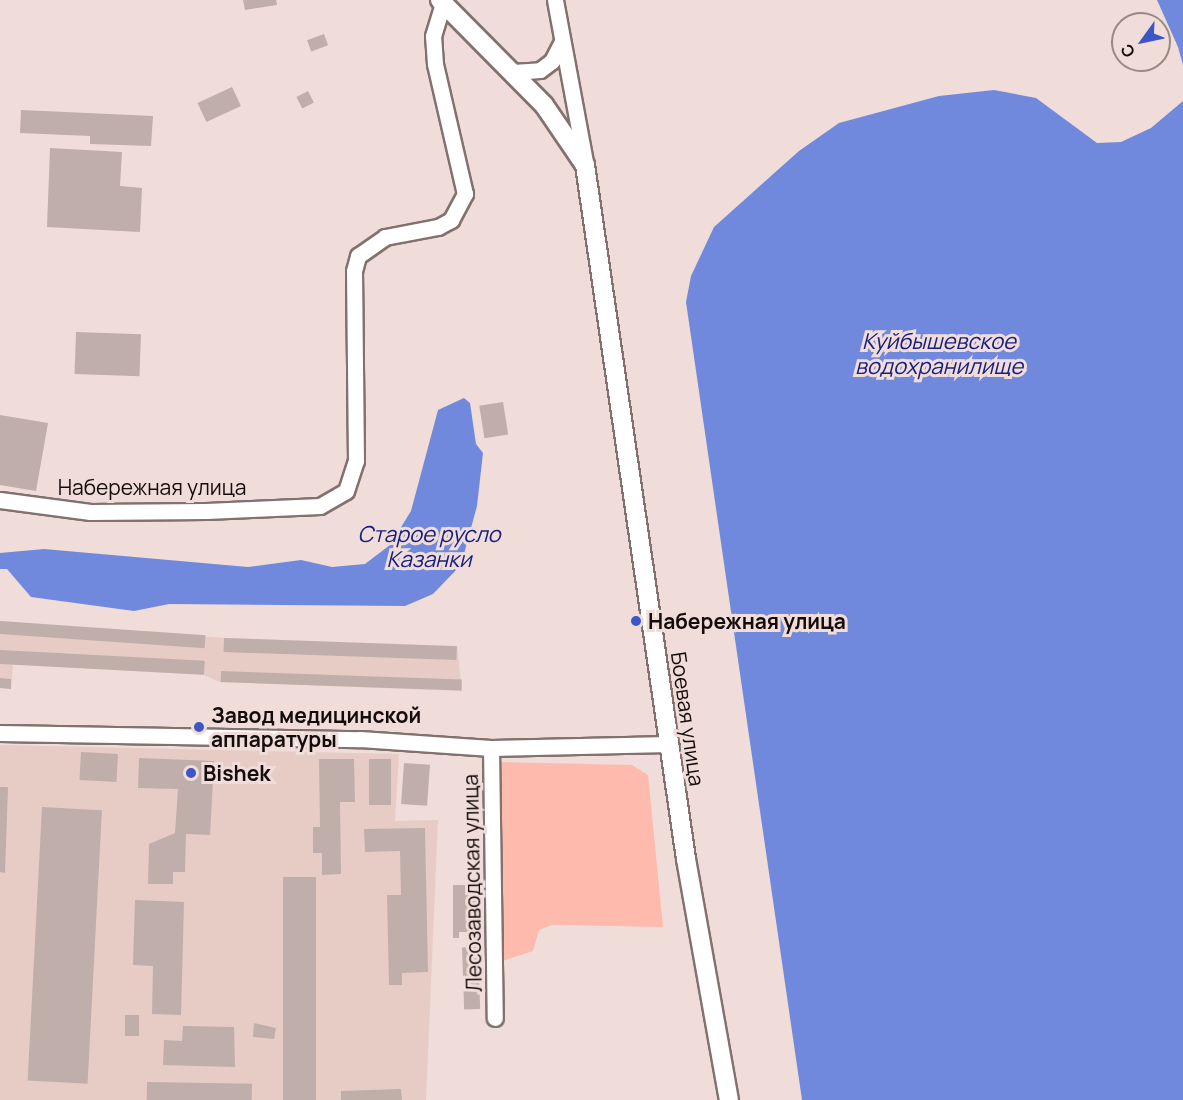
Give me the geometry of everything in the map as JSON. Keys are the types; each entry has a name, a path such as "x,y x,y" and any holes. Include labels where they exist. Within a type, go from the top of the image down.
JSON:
{"main road":[{"path":"441,1 544,105 585,165"},
{"name":"Боевая улица","path":"585,165 669,744 729,1100"}],"street":[{"path":"555,0 585,165"},
{"name":"Набережная улица","path":"0,500 90,512 206,511 320,506 346,491 356,461 354,271 358,256 385,237 445,224 461,207 465,194 435,64 433,36 441,1"},
{"path":"513,72 540,70 552,61 562,41"},
{"path":"0,733 360,740 491,748 669,744"},
{"name":"Лесозаводская улица","path":"491,748 495,1018"}],"shaded area":[{"path":"0,621 224,638 457,646 462,691 219,682 204,675 13,664 11,689 0,688"},
{"path":"0,745 399,754 395,821 438,820 426,1100 0,1100"},
{"path":"497,762 632,765 648,775 663,927 552,925 539,930 533,951 502,961"}],"water":[{"path":"1157,0 1183,0 1183,65 1171,31 1171,12 1162,12"},
{"name":"Куйбышевское водохранилище","path":"994,90 1036,98 1097,143 1121,142 1151,128 1183,101 1183,1100 802,1100 686,302 691,276 714,227 799,151 839,123 939,96"},
{"name":"Старое русло Казанки","path":"464,398 470,403 476,444 483,453 477,506 461,565 433,594 405,606 169,604 134,611 31,597 7,569 0,569 0,553 44,549 248,567 301,560 332,567 365,564 390,545 411,511 438,410"}],"building":[{"path":"243,0 276,0 277,5 245,10"},
{"path":"324,34 328,45 311,51 307,40"},
{"path":"232,87 241,106 206,122 198,103"},
{"path":"308,91 314,103 302,108 296,97"},
{"path":"21,110 153,116 151,146 90,144 90,136 20,133"},
{"path":"50,148 122,152 120,186 142,188 140,232 47,227"},
{"path":"76,332 141,334 139,376 75,374"},
{"path":"503,402 508,435 484,438 479,406"},
{"path":"0,415 48,423 36,491 0,485"},
{"path":"0,621 205,635 205,648 0,634"},
{"path":"224,638 457,646 456,660 224,652"},
{"path":"0,650 205,661 204,675 0,664"},
{"path":"221,671 462,679 461,690 221,682"},
{"path":"0,678 11,679 11,689 0,688"},
{"path":"81,752 118,754 116,782 80,780"},
{"path":"139,758 214,761 210,835 186,834 185,872 173,872 173,884 148,884 149,844 175,833 178,789 138,788"},
{"path":"319,759 354,759 355,802 340,802 341,874 322,875 322,853 313,853 313,827 320,827"},
{"path":"369,759 391,759 391,805 369,805"},
{"path":"404,763 430,765 427,806 401,804"},
{"path":"0,787 8,787 5,873 0,872"},
{"path":"42,807 102,810 88,1084 28,1081"},
{"path":"425,828 428,972 402,973 402,985 389,985 387,895 401,895 400,851 365,852 364,829"},
{"path":"283,877 316,877 316,1100 283,1100"},
{"path":"453,885 477,885 477,932 459,932 459,938 453,938"},
{"path":"135,900 184,902 181,1015 152,1014 153,966 133,965"},
{"path":"478,947 480,1009 464,1010 462,948"},
{"path":"125,1015 139,1015 139,1036 125,1036"},
{"path":"254,1023 276,1028 274,1039 253,1037"},
{"path":"183,1026 234,1027 235,1067 163,1065 164,1040 182,1041"},
{"path":"147,1082 252,1084 252,1100 147,1100"},
{"path":"401,1089 402,1100 341,1100 341,1091"}],"place":[{"name":"Набережная улица","path":"636,621"},
{"name":"Завод медицинской аппаратуры","path":"199,727"},
{"name":"Bishek","path":"191,773"}]}
